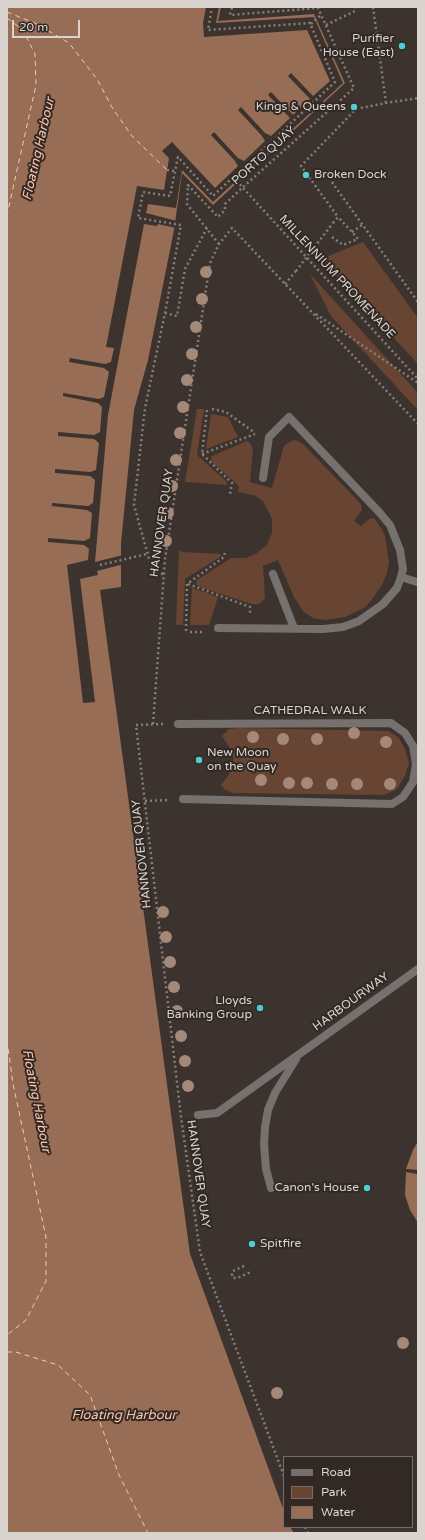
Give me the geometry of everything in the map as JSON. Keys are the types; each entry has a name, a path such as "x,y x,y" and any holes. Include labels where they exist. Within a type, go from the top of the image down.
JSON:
{"street":[{"path":"218,628 335,628 360,621 376,610 397,588 401,577 403,569 400,550 390,525 289,417 268,437 262,478"},
{"path":"273,574 294,628"},
{"path":"401,577 417,582"},
{"name":"CATHEDRAL WALK","path":"178,724 391,723 405,733 409,739 413,746 417,764 413,782 403,797 392,804 183,800"},
{"name":"HARBOURWAY","path":"198,1115 217,1113 418,969"},
{"name":"HARBOURWAY","path":"270,1188 266,1170 264,1144 268,1110 275,1093 298,1055"}],"path":[{"path":"212,7 208,30 311,24 321,15 318,8 230,15 232,7"},
{"path":"326,25 355,12 355,7"},
{"path":"373,7 386,103"},
{"name":"PORTO QUAY","path":"207,228 187,204 188,185 218,217 225,210 225,204 354,88 321,15"},
{"path":"164,574 153,574 134,505 145,408 165,314 181,225 138,218 143,192 170,196 178,157 213,196 335,82 311,24"},
{"path":"332,237 342,245 358,239 338,217 301,166 356,109 418,98"},
{"path":"167,170 175,171"},
{"name":"MILLENNIUM PROMENADE","path":"233,177 418,379"},
{"path":"329,178 418,302"},
{"path":"338,217 285,284 418,424"},
{"path":"352,232 362,225"},
{"path":"165,314 177,316 185,269 207,228 219,244"},
{"name":"HANNOVER QUAY","path":"283,1473 200,1252 181,1116 136,725 153,724 165,559 210,263 219,244 232,228 285,284"},
{"path":"311,310 418,383"},
{"path":"202,454 256,434 226,412 212,409"},
{"path":"202,454 207,410"},
{"path":"202,454 232,483 230,494"},
{"path":"188,584 224,557 225,552"},
{"path":"100,564 147,554"},
{"path":"188,584 250,607 250,628"},
{"path":"186,631 188,584"},
{"path":"190,632 209,632"},
{"path":"145,801 183,800"},
{"path":"244,1266 233,1271 233,1278 237,1278 251,1272"}],"green space":[{"path":"363,242 418,318 418,364 321,259"},
{"path":"310,274 418,393 418,410 331,316"},
{"path":"197,409 204,409 197,455 227,482 226,485 185,482"},
{"path":"211,414 228,417 238,437 206,449"},
{"path":"296,440 302,443 361,504 362,510 354,521 361,526 369,519 374,518 385,536 389,562 383,583 371,601 364,608 345,617 326,620 313,618 304,612 294,597 278,560 263,566 265,598 259,604 252,604 199,587 196,584 197,580 231,558 246,558 257,553 267,545 272,533 272,519 263,501 254,495 238,492 239,486 213,463 211,459 212,456 247,441 249,442 253,448 250,482 272,488 284,446 291,441"},
{"path":"179,550 182,552 221,554 220,557 185,579 183,625 176,625"},
{"path":"192,588 218,597 209,625 190,625"},
{"path":"229,729 389,731 399,738 405,749 409,763 405,776 396,790 384,795 233,793 225,790 221,785 228,776 234,763 232,751 222,736"}],"water":[{"name":"Floating Harbour","path":"7,7 221,7 218,21 314,14 345,83 213,205 182,173 174,230 148,360 134,410 121,543 121,587 100,590 190,1254 283,1508 283,1528 291,1528 294,1533 7,1533"},
{"path":"418,1141 418,1170 406,1169 413,1150"},
{"path":"406,1172 417,1174 418,1223 410,1210 405,1195"}],"pier":[{"path":"206,7 219,7 216,23 314,17 343,83 213,202 182,170 176,208 148,204 146,213 177,221 176,228 158,224 157,226 144,224 108,415 95,562 123,555 124,564 97,571 98,575 80,579 95,702 83,703 67,565 88,560 89,549 84,545 48,542 48,538 84,541 90,538 92,513 87,510 52,506 52,503 88,506 93,503 95,480 90,476 55,473 55,469 90,472 96,470 99,443 94,439 58,436 58,432 94,435 100,432 102,407 98,403 63,396 63,393 99,399 104,397 109,372 104,368 69,362 70,358 105,364 111,362 114,348 106,347 137,186 164,190 169,158 162,151 172,142 215,188 238,166 211,135 214,132 238,158 244,161 265,141 238,110 241,107 265,133 271,136 290,118 268,95 271,92 293,115 310,99 288,76 291,73 313,96 330,81 307,30 204,37 203,23"}],"ferry route":[{"path":"7,12 37,24 69,43 97,79 113,109 132,136 167,170"},
{"path":"7,18 23,30 35,54 36,85 7,215"},
{"path":"7,1040 13,1084 46,1237 46,1281 26,1320 7,1335"},
{"path":"7,1352 16,1352 58,1365 90,1395 119,1475 148,1533"}],"place":[{"name":"Purifier House (East)","path":"402,46"},
{"name":"Kings & Queens","path":"354,107"},
{"name":"Broken Dock","path":"306,175"},
{"name":"New Moon on the Quay","path":"199,760"},
{"name":"Lloyds Banking Group","path":"260,1008"},
{"name":"Canon's House","path":"367,1188"},
{"name":"Spitfire","path":"252,1244"}]}
